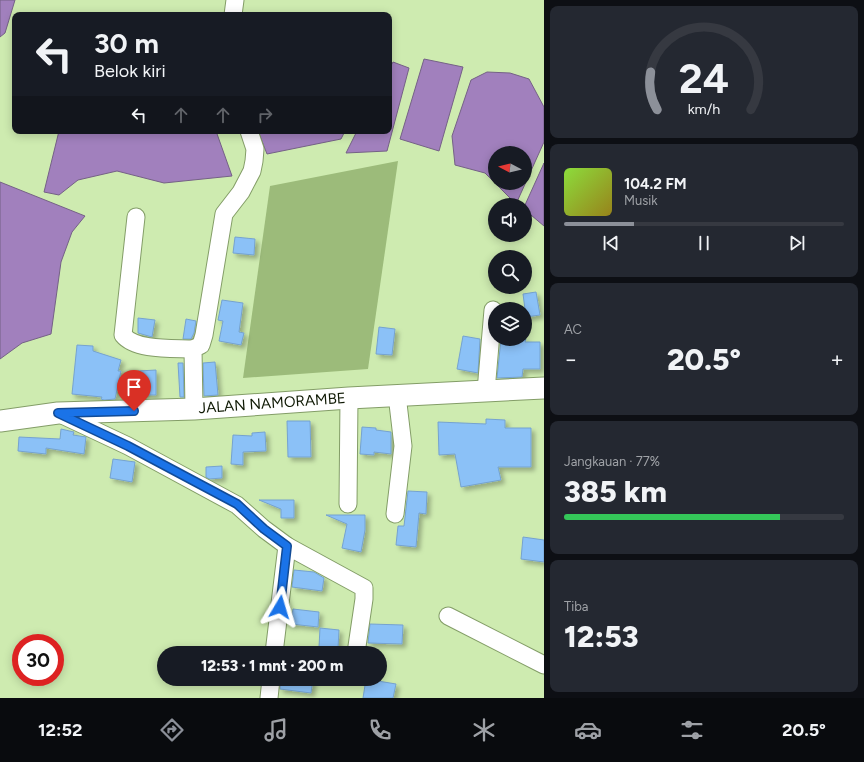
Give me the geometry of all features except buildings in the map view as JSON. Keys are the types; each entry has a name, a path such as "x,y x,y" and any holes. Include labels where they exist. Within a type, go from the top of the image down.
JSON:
{"main road":[{"name":"JALAN NAMORAMBE","path":"0,421 58,413 194,408 397,395 544,388"}],"street":[{"path":"233,12 235,0"},
{"path":"136,217 123,335 128,342 139,346 194,349 201,345 204,335 224,214 241,192 252,172 255,149 250,134"},
{"path":"486,391 490,346"},
{"path":"194,349 194,408"},
{"path":"395,514 403,446 397,395"},
{"path":"348,504 349,398"},
{"path":"58,413 128,446 237,504 264,529 287,546 364,588 364,599 357,646"},
{"path":"275,646 287,546"},
{"path":"448,616 544,665"},
{"path":"269,698 270,686"}],"green space":[{"path":"398,161 368,369 243,378 270,186"}],"shaded area":[{"path":"0,0 15,0 5,33 0,37"},
{"path":"424,59 463,67 439,151 400,139"},
{"path":"393,62 409,68 392,132"},
{"path":"487,72 510,73 529,79 544,107 544,142 532,169 532,146 488,146 488,176 485,173 455,165 452,136 471,80"},
{"path":"58,134 217,134 232,176 164,183 117,171 78,180 59,195 44,192"},
{"path":"259,134 344,134 341,139 267,154"},
{"path":"356,134 392,134 387,151 346,153"},
{"path":"544,163 544,226 532,216 532,198 528,198"},
{"path":"0,182 85,216 72,232 61,262 51,334 22,343 0,359"},
{"path":"502,190 522,190 519,198 510,198"}],"route":[{"path":"134,411 58,413 128,446 237,504 250,518 287,546 280,607"}]}
